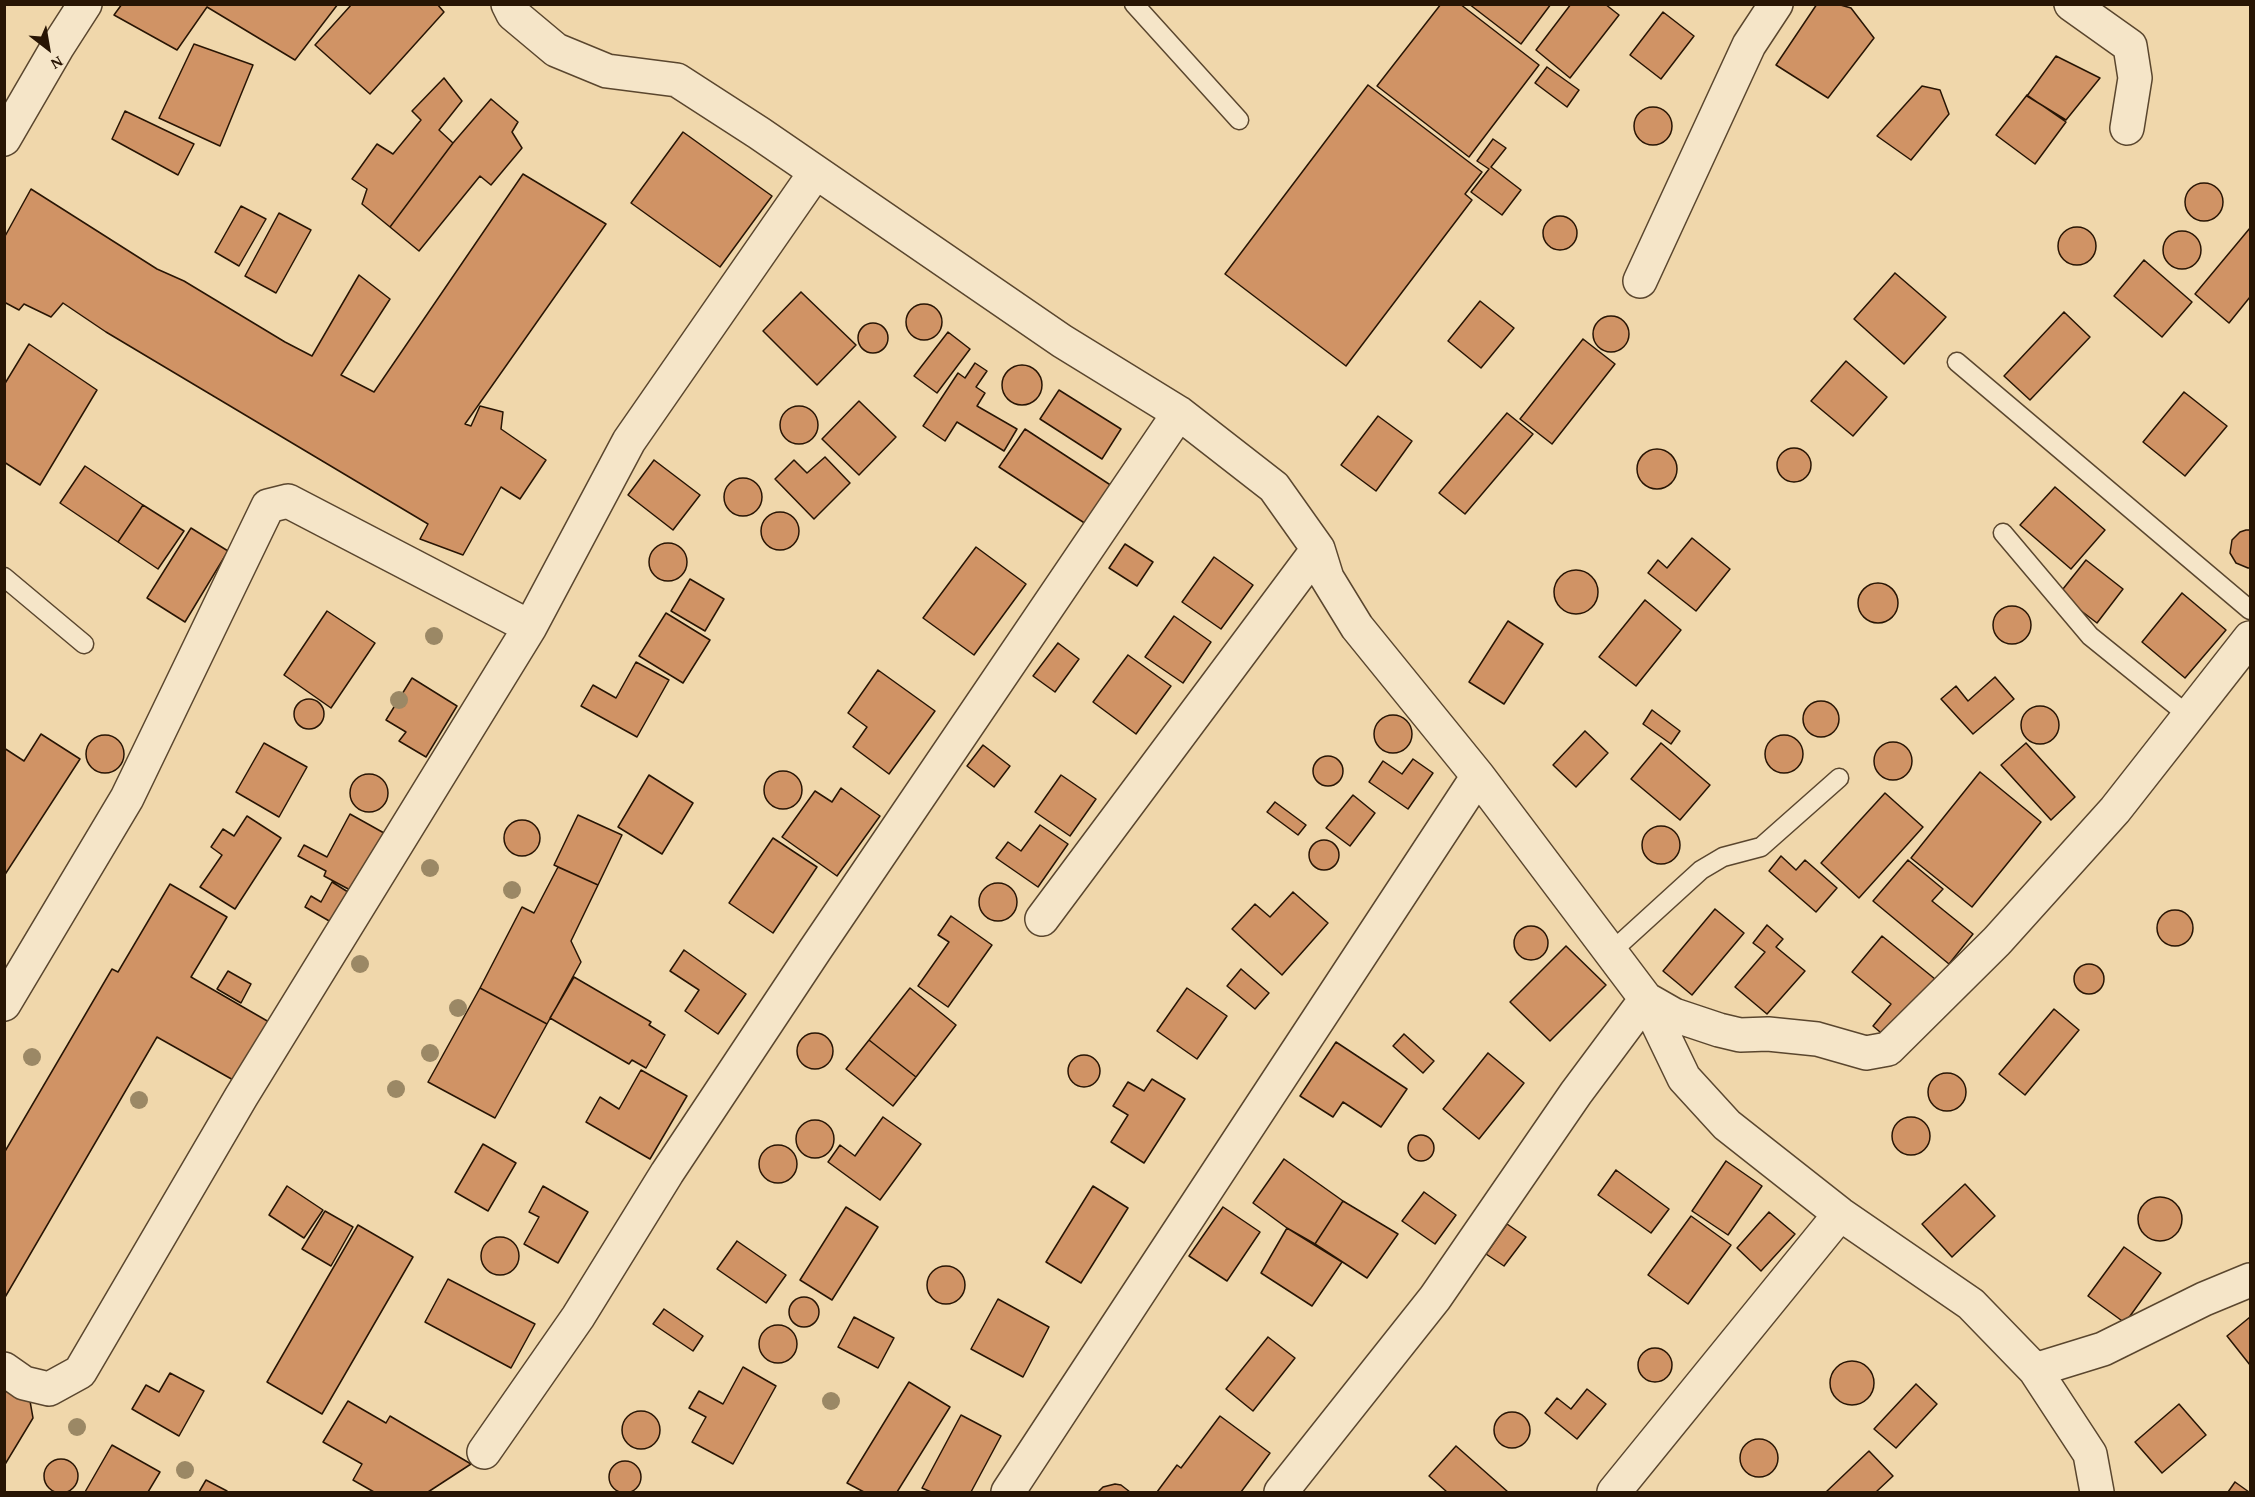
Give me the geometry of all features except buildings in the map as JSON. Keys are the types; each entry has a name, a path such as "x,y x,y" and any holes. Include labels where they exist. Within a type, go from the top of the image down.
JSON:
{"street":[{"path":"4,139 85,4"},
{"path":"508,4 513,14 556,50 607,71 677,80 1062,341 1179,413 1274,487 1318,549 1328,578 1357,627 1478,776 1646,999 1684,1078 1727,1125 1840,1214 1971,1304 2035,1370 2090,1454 2097,1492"},
{"path":"1640,281 1749,45 1776,4"},
{"path":"2072,4 2130,46 2135,78 2127,128"},
{"path":"4,1369 24,1383 49,1389 80,1372 242,1097 530,627 629,441 815,173"},
{"path":"484,1452 578,1317 667,1173 809,960 1179,413"},
{"path":"4,1004 127,798 268,506 288,501 530,627"},
{"path":"1042,919 1318,549"},
{"path":"1646,999 1674,1015 1740,1035 1768,1034 1817,1039 1866,1053 1888,1049 1997,941 2115,810 2250,638"},
{"path":"1008,1492 1478,776"},
{"path":"1281,1492 1435,1298 1576,1093 1646,999"},
{"path":"1614,1492 1840,1214"},
{"path":"2035,1370 2103,1349 2204,1299 2250,1280"}],"lane":[{"path":"1134,4 1239,120"},
{"path":"1957,362 2250,610"},
{"path":"2002,533 2090,636 2189,716"},
{"path":"4,578 84,644"},
{"path":"1611,952 1701,870 1723,857 1761,847 1839,778"}]}
